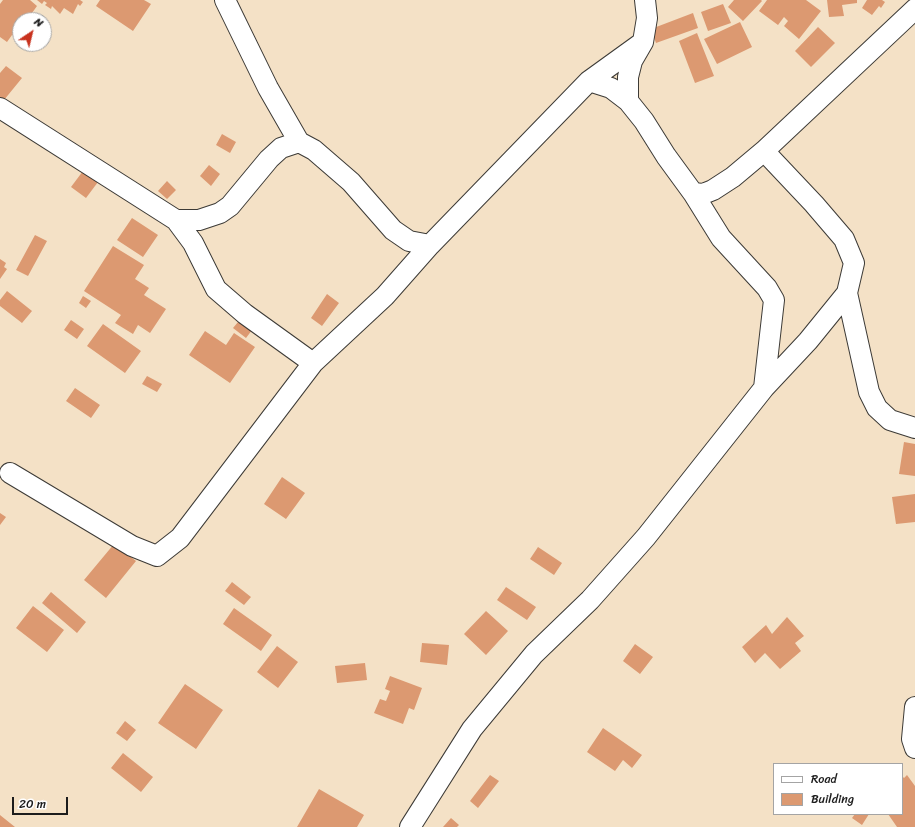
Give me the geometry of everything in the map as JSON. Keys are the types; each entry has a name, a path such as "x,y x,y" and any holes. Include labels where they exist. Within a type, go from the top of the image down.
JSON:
{"street":[{"path":"225,0 268,88 299,142 314,150 351,182 393,230 409,241 430,245"},
{"path":"628,101 628,76 632,61 643,42 647,18 645,0"},
{"path":"693,193 703,194 713,190 733,177 764,151 915,9"},
{"path":"10,473 132,546 157,556 180,538 314,363 385,296 430,245 589,81 643,42"},
{"path":"589,81 610,88 628,101 644,121 666,156 693,193 721,238 767,288 774,300 764,388"},
{"path":"0,108 176,220 193,244 216,289 240,310 314,363"},
{"path":"176,220 199,220 220,213 230,206 269,158 281,148 299,142"},
{"path":"764,151 814,204 844,239 854,263 847,293 869,392 877,408 890,420 915,428"},
{"path":"410,827 472,729 534,654 590,600 646,537 764,388 808,341 847,293"},
{"path":"915,707 912,739 915,748"}],"building":[{"path":"3,0 30,0 37,6 33,12 12,12 12,35 7,42 0,37 0,4"},
{"path":"37,0 80,0 83,2 80,6 78,4 73,14 64,8 60,14 52,6 51,9 45,5 47,3 44,1 42,4"},
{"path":"100,0 144,0 151,4 133,31 96,6"},
{"path":"734,0 762,1 743,21 728,7"},
{"path":"767,0 806,0 821,11 799,39 784,26 788,21 784,17 778,25 759,11"},
{"path":"827,0 857,0 857,3 842,5 844,16 829,17"},
{"path":"867,0 882,0 885,2 881,8 879,6 872,15 862,8"},
{"path":"723,4 731,23 708,31 701,12"},
{"path":"693,13 698,28 656,43 651,29"},
{"path":"740,22 752,47 717,64 704,39"},
{"path":"818,27 835,43 811,67 795,51"},
{"path":"697,33 714,76 695,83 679,41"},
{"path":"6,66 22,78 4,100 0,97 0,73"},
{"path":"222,134 236,142 230,153 216,145"},
{"path":"209,165 220,174 211,186 200,176"},
{"path":"86,167 101,178 86,198 71,187"},
{"path":"167,181 176,190 167,199 158,191"},
{"path":"132,218 158,235 143,257 117,240"},
{"path":"35,235 47,241 28,276 16,270"},
{"path":"113,246 144,265 135,279 149,288 144,295 166,309 150,333 138,325 133,334 115,323 121,315 84,291"},
{"path":"0,259 6,263 4,267 7,269 0,279"},
{"path":"7,291 32,311 22,323 0,306 0,300"},
{"path":"327,294 339,303 322,326 311,318"},
{"path":"83,296 91,301 86,308 79,303"},
{"path":"243,316 255,326 246,338 233,328"},
{"path":"71,320 84,329 77,339 64,330"},
{"path":"103,324 141,351 125,373 87,346"},
{"path":"205,331 226,345 234,333 255,347 230,383 189,355"},
{"path":"147,376 162,384 157,392 142,384"},
{"path":"75,388 100,405 91,418 66,401"},
{"path":"904,442 915,444 915,476 899,474"},
{"path":"282,477 305,493 286,519 264,504"},
{"path":"915,494 915,522 896,524 892,497"},
{"path":"0,513 6,517 0,525"},
{"path":"114,544 136,561 106,598 84,580"},
{"path":"538,547 562,563 554,575 530,559"},
{"path":"232,582 251,597 244,605 225,591"},
{"path":"506,587 536,607 527,620 497,600"},
{"path":"51,592 86,622 77,633 42,603"},
{"path":"33,606 64,630 47,652 16,628"},
{"path":"234,608 272,635 261,651 223,624"},
{"path":"486,611 508,631 486,655 464,634"},
{"path":"787,617 804,636 795,643 801,651 780,669 765,653 755,663 742,647 766,625 772,634"},
{"path":"422,643 449,645 447,665 420,662"},
{"path":"635,644 653,657 640,674 623,661"},
{"path":"277,646 298,662 278,688 257,672"},
{"path":"365,663 367,680 337,683 335,666"},
{"path":"390,676 422,688 414,710 409,708 403,724 374,713 380,699 386,701 390,691 385,689"},
{"path":"185,684 223,710 196,749 158,723"},
{"path":"125,721 136,730 127,741 116,733"},
{"path":"603,728 642,755 632,768 623,760 615,771 587,752"},
{"path":"123,753 153,777 141,792 111,768"},
{"path":"490,775 499,781 478,808 470,801"},
{"path":"907,775 915,786 915,827 897,827 889,815 903,815 903,777 904,778"},
{"path":"319,789 364,815 357,827 297,827"},
{"path":"0,815 15,827 0,827"},
{"path":"854,815 868,815 862,825 852,818"},
{"path":"451,818 459,825 457,827 443,827"}]}
